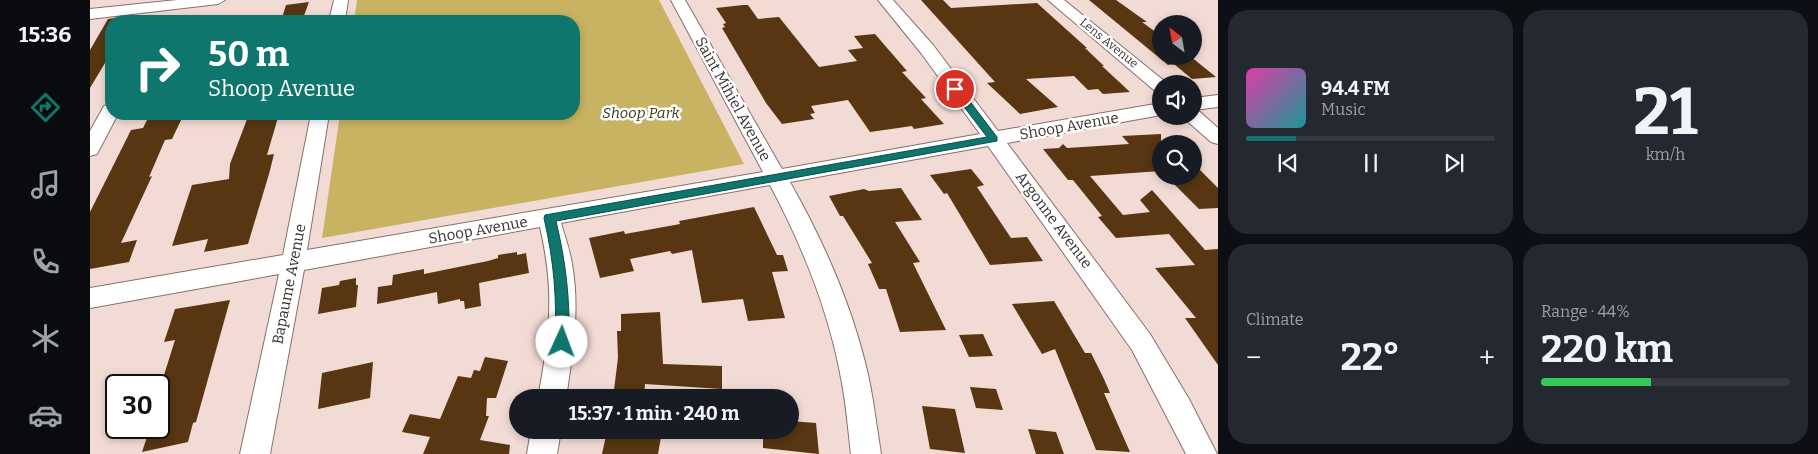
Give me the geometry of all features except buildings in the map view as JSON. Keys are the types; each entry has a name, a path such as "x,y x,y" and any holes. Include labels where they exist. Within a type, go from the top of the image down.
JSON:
{"street":[{"path":"90,14 174,2 218,0"},
{"path":"339,15 341,0"},
{"name":"Saint Mihiel Avenue","path":"678,0 802,223 837,314 855,378 866,454"},
{"name":"Argonne Avenue","path":"885,0 927,49 1096,276 1140,342 1179,409 1202,454"},
{"name":"Lens Avenue","path":"1056,0 1152,80"},
{"path":"166,15 174,2"},
{"path":"1202,103 1218,101"},
{"name":"Shoop Avenue","path":"90,298 1152,111"},
{"path":"90,149 106,120"},
{"name":"Bapaume Avenue","path":"255,454 319,120"},
{"path":"1202,124 1218,138"},
{"path":"549,218 560,263 563,304 562,342 554,389"},
{"path":"542,454 544,439"}],"green space":[{"name":"Shoop Park","path":"357,0 659,0 744,164 322,238 339,120 580,120 580,15 355,15"}],"route":[{"path":"562,342 563,304 560,263 549,218 994,139 955,89"}]}
